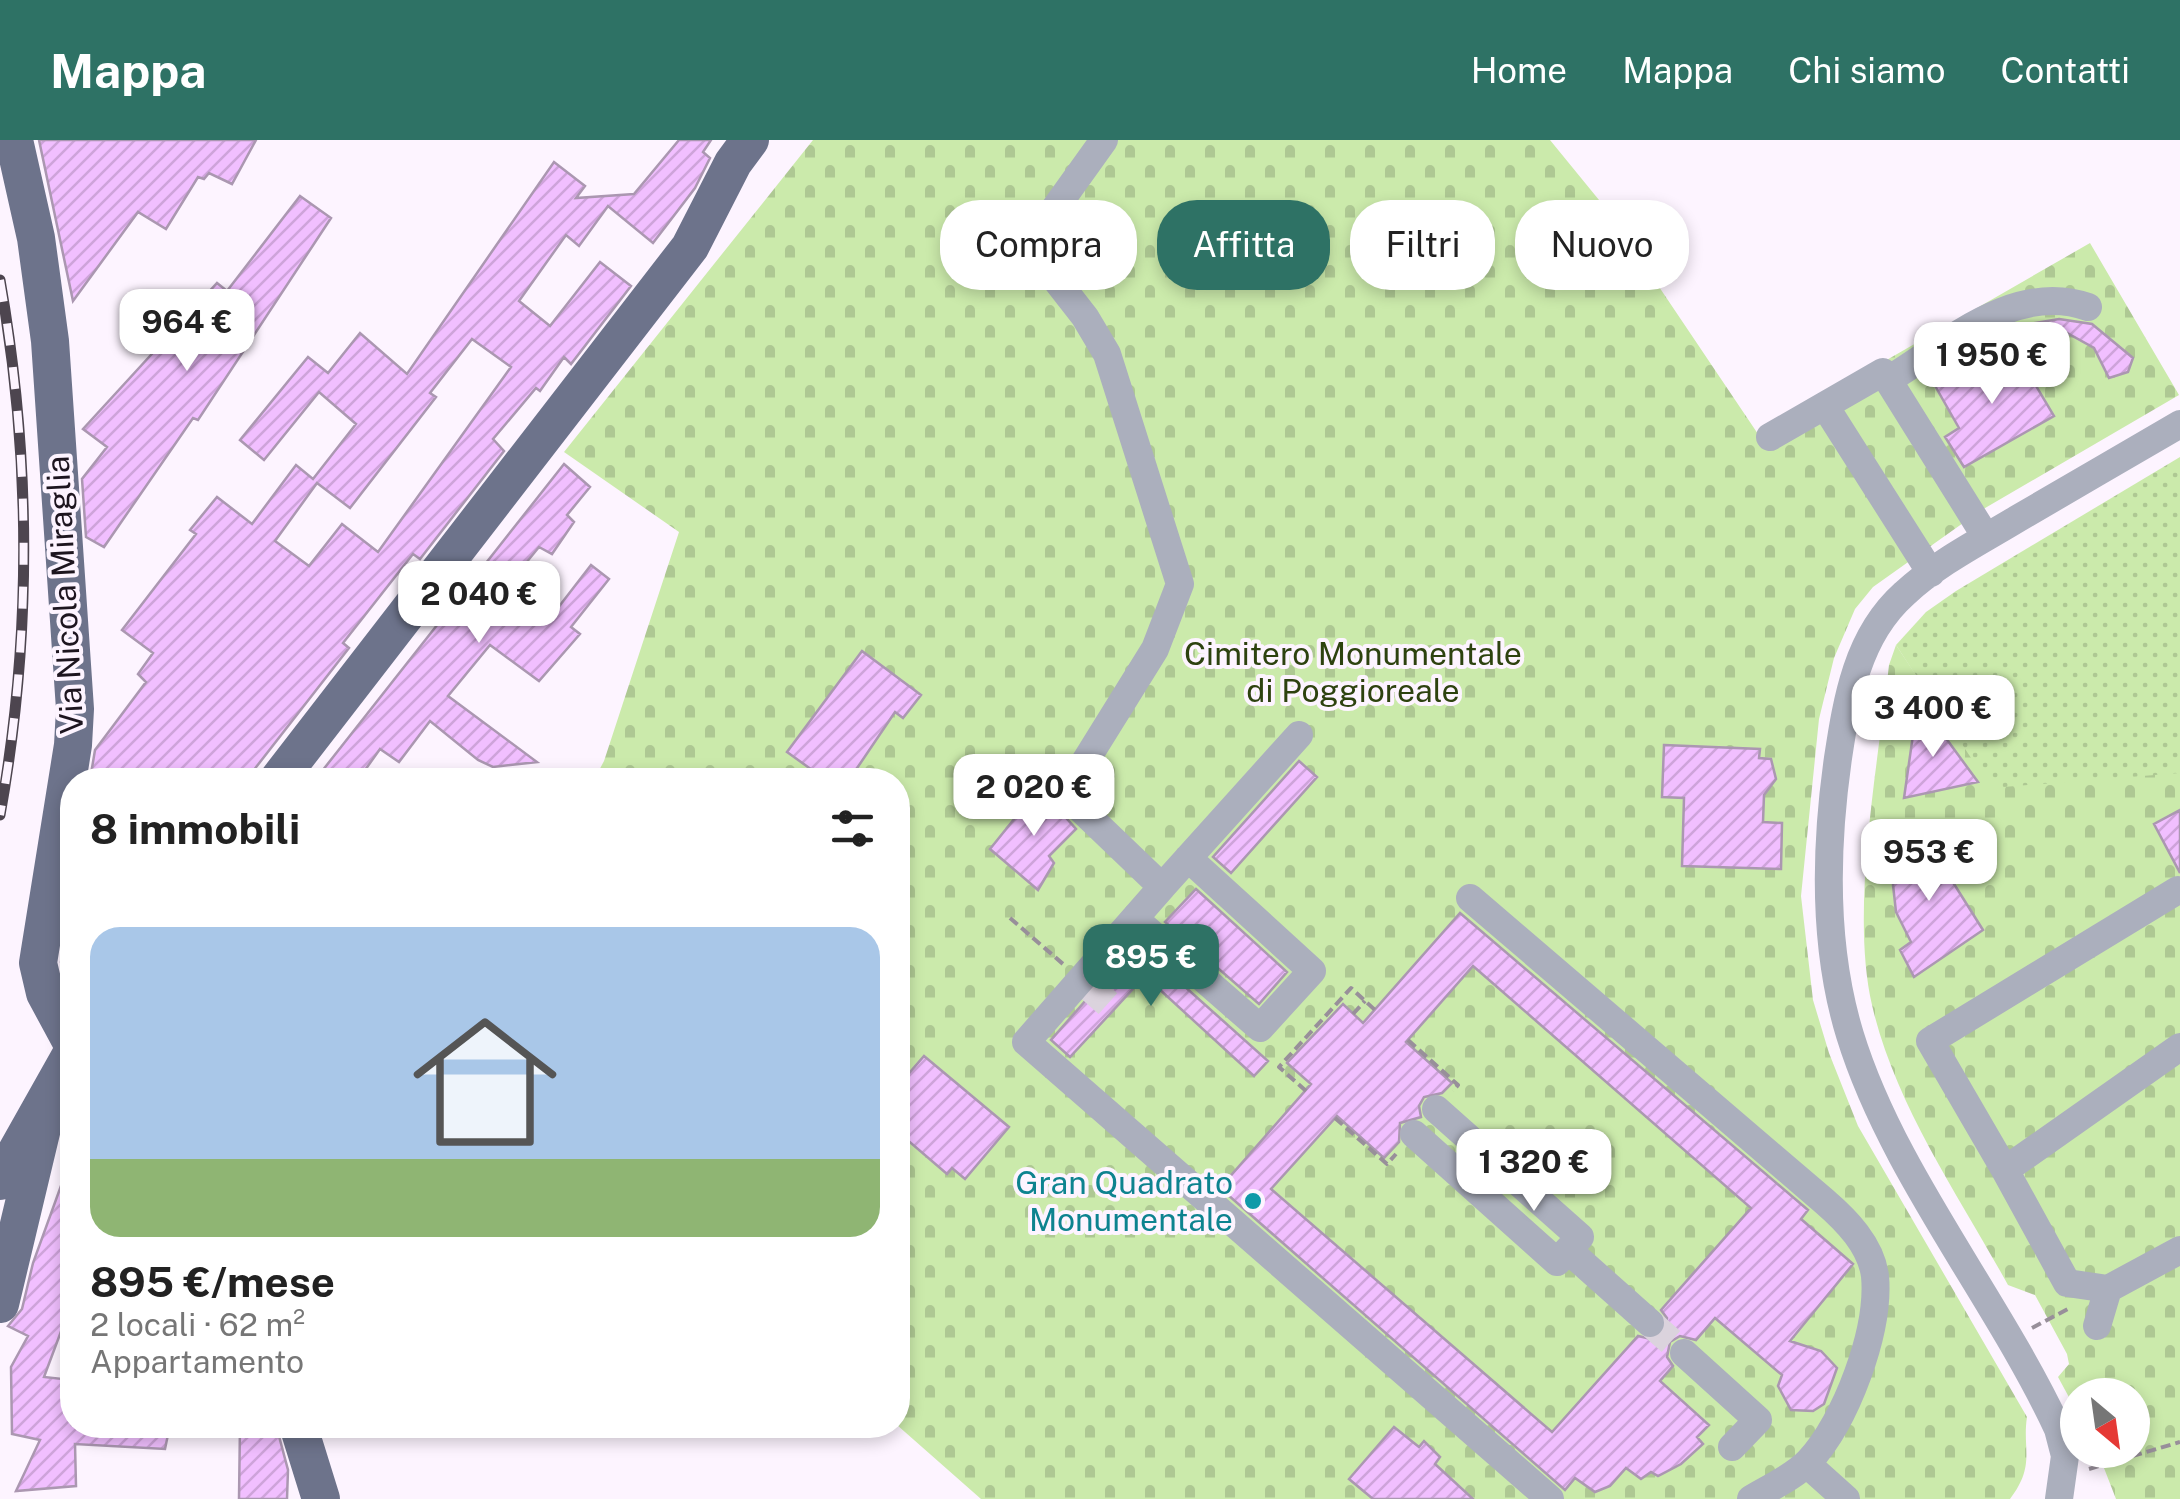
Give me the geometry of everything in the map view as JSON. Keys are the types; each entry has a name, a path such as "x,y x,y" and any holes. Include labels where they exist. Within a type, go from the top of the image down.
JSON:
{"main road":[{"name":"Via Nicola Miraglia","path":"14,140 36,238 50,340 75,709 66,768"},
{"path":"287,768 690,247 732,163 750,140"},
{"name":"Via Nicola Miraglia","path":"60,812 38,963 60,1022"},
{"path":"0,1181 60,1078"},
{"path":"0,1304 48,1103"},
{"path":"302,1438 320,1499"}],"street":[{"path":"1104,140 1046,221 1035,253 1107,354 1180,584 1155,649 1065,794 1162,887"},
{"path":"1888,380 2018,304 2056,299 2088,307"},
{"path":"1770,437 1884,372 1986,537"},
{"path":"1825,406 1930,572"},
{"path":"2059,1499 2065,1472 2058,1429 1876,1103 1851,1038 1834,963 1831,833 1853,680 1865,645 1902,595 1930,572 1986,537 2180,424"},
{"path":"1299,735 1162,887 1084,983 1026,1042 1550,1499"},
{"path":"1135,919 1260,1028 1312,971 1188,858"},
{"path":"2178,890 1930,1041 2067,1284 2108,1289 2180,1250"},
{"path":"1470,898 1824,1201 1862,1243 1875,1274 1860,1373 1838,1423 1807,1464 1751,1499"},
{"path":"2005,1170 2180,1047"},
{"path":"0,1231 48,1103"},
{"path":"1414,1134 1557,1262 1580,1237 1436,1109"},
{"path":"1568,1250 1650,1322"},
{"path":"2096,1326 2108,1289"},
{"path":"1684,1353 1758,1420 1732,1447"},
{"path":"1807,1464 1846,1499"}],"path":[{"path":"1010,918 1084,983"},
{"path":"1306,1090 1279,1067 1352,988 1375,1010"},
{"path":"1353,1014 1365,1001"},
{"path":"1293,1079 1299,1073"},
{"path":"2010,1340 2108,1289"},
{"path":"2150,1452 2180,1442"}],"green space":[{"name":"Cimitero Monumentale di Poggioreale","path":"813,140 1550,140 1599,200 1515,200 1515,290 1661,290 1758,434 2090,243 2179,395 1980,511 1873,587 1855,609 1834,658 1819,719 1801,896 1813,1000 1858,1126 2027,1417 2025,1467 2010,1499 981,1499 910,1436 910,768 600,768 679,532 564,452"},
{"path":"2180,457 2180,774 1990,790 1896,645 1926,612 1956,591"},
{"path":"1896,645 1991,788 2180,773 2180,1499 2116,1499 2104,1468 2150,1468 2150,1378 2060,1381 2058,1377 2069,1364 2067,1354 2035,1295 2008,1285 1930,1149 1882,1042 1866,967 1864,926 1868,837 1889,665"}],"building":[{"path":"39,140 256,140 232,184 209,173 204,179 198,177 166,229 138,212 73,301"},
{"path":"679,140 711,140 703,152 710,158 695,188 653,243 608,206 579,246 566,235 519,301 550,326 600,262 631,286 571,364 564,357 540,391 536,388 493,439 504,451 420,559 413,554 343,643 349,648 255,768 92,768 95,750 146,682 138,674 153,653 122,630 196,534 190,530 217,497 252,524 296,465 313,479 356,424 319,392 264,460 240,440 308,357 328,373 360,333 407,374 554,162 585,186 576,198 634,194","holes":["472,339 511,367 378,552 342,524 309,566 275,541 317,483 350,508 436,397 430,393"]},
{"path":"300,196 331,218 198,420 193,418 104,547 86,537 82,479 107,447 83,429 217,283 227,291"},
{"path":"2059,319 2092,324 2133,358 2128,372 2109,378 2094,348 2051,324 2014,336 2010,327"},
{"path":"2017,354 2054,416 1964,467 1945,437 1959,428 1934,384"},
{"path":"564,464 590,487 567,515 574,522 552,554 539,547 512,580 554,613 591,565 609,579 571,627 580,634 539,681 490,645 448,696 537,762 493,767 478,760 430,721 399,762 380,749 367,768 324,768"},
{"path":"862,651 921,695 903,718 895,712 857,768 809,768 787,752"},
{"path":"1918,700 1978,782 1904,798"},
{"path":"1664,745 1760,749 1759,758 1771,759 1776,779 1764,795 1763,822 1782,823 1781,869 1682,866 1684,798 1662,797"},
{"path":"1299,761 1317,777 1231,873 1213,857"},
{"path":"1039,788 1076,829 1049,856 1054,863 1038,890 990,849"},
{"path":"2180,810 2180,873 2154,824"},
{"path":"1902,827 1920,830 1983,930 1914,977 1900,950 1911,942 1896,912 1893,885"},
{"path":"1196,889 1287,972 1259,1004 1165,922"},
{"name":"Gran Quadrato Monumentale","path":"1460,913 1808,1210 1801,1219 1853,1264 1790,1341 1821,1351 1837,1368 1824,1404 1813,1411 1791,1410 1778,1386 1782,1375 1715,1318 1696,1340 1680,1336 1670,1342 1667,1357 1673,1366 1660,1381 1709,1425 1697,1437 1703,1444 1681,1464 1658,1476 1651,1472 1641,1479 1626,1468 1610,1486 1595,1492 1575,1478 1565,1490 1220,1188 1311,1084 1287,1063 1343,1004 1363,1023","holes":["1473,966 1751,1208 1661,1310 1667,1318 1664,1334 1655,1340 1638,1336 1552,1432 1271,1189 1337,1116 1384,1158 1399,1142 1400,1123 1421,1117 1419,1106 1424,1097 1442,1093 1452,1083 1406,1042"]},
{"path":"1136,943 1268,1061 1254,1076 1145,976 1070,1057 1051,1040"},
{"path":"924,1056 1009,1127 965,1179 952,1168 947,1174 910,1142 910,1072"},
{"path":"60,1189 60,1334 44,1377 60,1379 60,1438 167,1438 165,1449 75,1444 76,1486 16,1491 40,1440 12,1434 11,1367 28,1336 8,1326 22,1309 33,1263"},
{"path":"1394,1427 1419,1447 1424,1441 1440,1457 1435,1464 1473,1499 1373,1499 1349,1479"},
{"path":"240,1438 279,1438 288,1470 287,1499 239,1499"}],"tunnel":[{"path":"1087,985 1114,1009"},
{"path":"1650,1323 1684,1353"}],"railway":[{"path":"0,280 18,413 24,547 18,681 0,815"}],"place":[{"name":"Gran Quadrato Monumentale","path":"1253,1201"}]}
